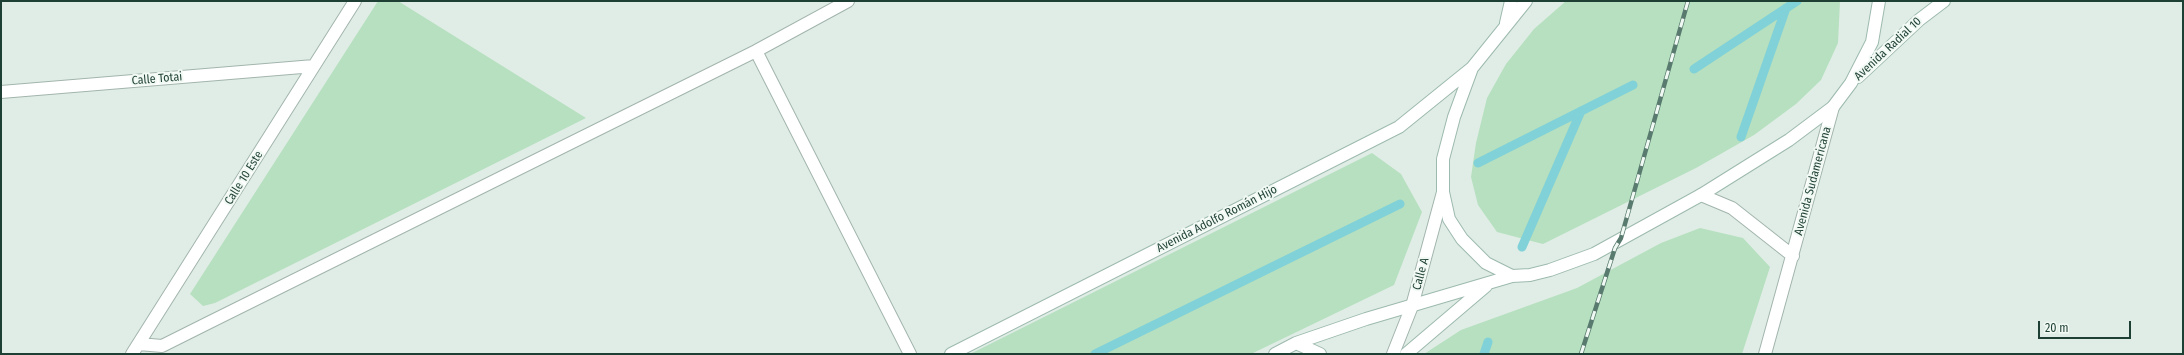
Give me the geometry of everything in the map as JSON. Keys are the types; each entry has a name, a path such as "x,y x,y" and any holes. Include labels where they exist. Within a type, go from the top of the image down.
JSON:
{"street":[{"name":"Calle 10 Este","path":"132,354 355,1"},
{"path":"139,344 162,346 756,51 848,1"},
{"path":"1506,25 1511,1"},
{"path":"1512,276 1486,263 1462,239 1449,219 1443,192 1444,159 1454,117 1472,68 1526,1"},
{"path":"1275,354 1296,344 1366,319 1512,276 1530,275 1550,270 1594,254 1701,195 1788,140 1833,107 1851,83 1872,42 1879,1"},
{"name":"Avenida Radial 10","path":"1851,83 1919,20 1944,1"},
{"path":"756,51 910,354"},
{"name":"Calle Totai","path":"1,92 314,66"},
{"name":"Avenida Adolfo Román Hijo","path":"951,354 1399,127 1472,68"},
{"name":"Avenida Sudamericana","path":"1765,354 1833,107"},
{"name":"Calle A","path":"1393,354 1412,306 1443,192"},
{"name":"Avenida Sudamericana","path":"1701,195 1732,208 1793,256"},
{"path":"1406,354 1490,283"},
{"path":"1296,344 1320,354"}],"green space":[{"path":"378,1 398,1 586,118 215,303 203,306 190,294"},
{"path":"1566,1 1840,1 1838,43 1821,80 1796,104 1754,135 1696,168 1543,244 1497,232 1478,205 1471,177 1476,143 1487,98 1506,64 1534,29"},
{"path":"1372,153 1401,174 1422,212 1394,285 1251,354 970,354"},
{"path":"1700,228 1743,238 1770,267 1742,354 1424,354 1461,330 1577,288 1661,243"}],"waterway":[{"path":"1694,69 1797,1"},
{"path":"1741,137 1786,8"},
{"path":"1478,163 1633,85"},
{"path":"1522,247 1581,111"},
{"path":"1095,354 1400,204"},
{"path":"1484,354 1488,342"}],"railway":[{"path":"1581,354 1615,248 1621,238 1688,1"}]}
